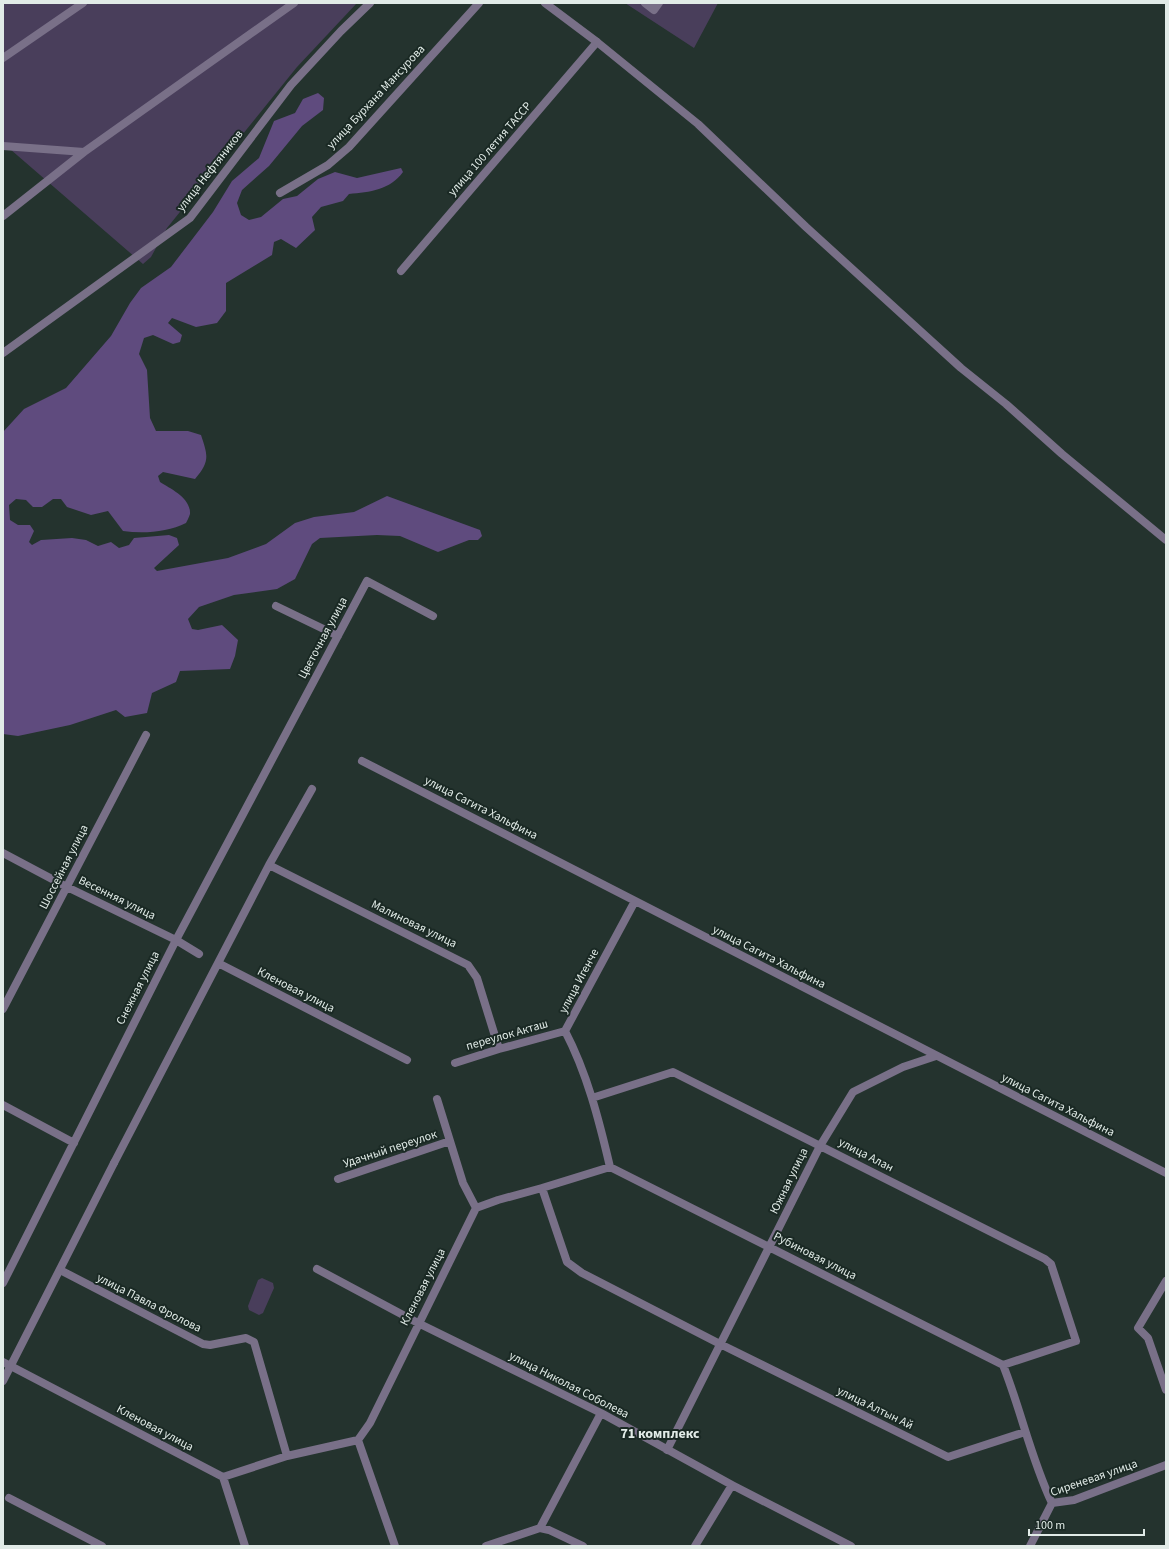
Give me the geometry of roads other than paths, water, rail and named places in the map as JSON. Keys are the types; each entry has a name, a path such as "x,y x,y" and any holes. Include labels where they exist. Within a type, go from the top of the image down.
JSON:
{"street":[{"path":"3,58 83,3"},
{"path":"3,216 84,152 294,3"},
{"name":"улица Нефтяников","path":"3,353 190,218 291,85 341,30 370,3"},
{"name":"улица Бурхана Мансурова","path":"280,193 328,165 349,147 479,3"},
{"path":"545,3 597,42 698,124 806,227 961,368 1006,404 1062,454 1166,540"},
{"path":"645,3 654,10 659,3"},
{"name":"улица 100 летия ТАССР","path":"401,271 597,42"},
{"path":"3,146 84,152"},
{"name":"Цветочная улица","path":"300,706 367,581 433,616"},
{"path":"276,606 338,636"},
{"name":"Снежная улица","path":"3,1283 176,940 300,706"},
{"name":"Шоссейная улица","path":"3,1009 146,735"},
{"name":"улица Сагита Хальфина","path":"362,761 1166,1173"},
{"path":"3,1381 218,963 269,866 312,789"},
{"name":"Весенняя улица","path":"3,853 67,887 176,940 199,954"},
{"name":"Малиновая улица","path":"269,866 468,965 476,978 499,1049"},
{"name":"улица Игенче","path":"610,1167 592,1098 575,1049 565,1031 635,901"},
{"name":"Кленовая улица","path":"218,963 407,1060"},
{"name":"переулок Акташ","path":"455,1063 565,1031"},
{"name":"Южная улица","path":"667,1450 820,1146 853,1092 903,1067 936,1056"},
{"name":"улица Алан","path":"592,1098 673,1072 1045,1259 1051,1264 1076,1341 1003,1365"},
{"path":"437,1099 463,1183 476,1208 498,1200 610,1167"},
{"path":"3,1105 74,1143"},
{"name":"Удачный переулок","path":"338,1179 450,1141"},
{"name":"Рубиновая улица","path":"610,1167 1003,1365"},
{"name":"улица Алтын Ай","path":"542,1188 567,1262 582,1273 720,1344 948,1457 1025,1432"},
{"name":"Кленовая улица","path":"358,1440 370,1423 476,1208"},
{"name":"улица Николая Соболева","path":"317,1269 418,1323 600,1413 732,1485 851,1546"},
{"name":"улица Павла Фролова","path":"60,1270 203,1344 210,1345 246,1338 254,1342 287,1456"},
{"path":"1166,1281 1138,1328 1148,1338 1166,1389"},
{"name":"Кленовая улица","path":"3,1362 223,1477"},
{"path":"1003,1365 1011,1385 1041,1480 1052,1503"},
{"path":"540,1528 600,1413"},
{"path":"243,1545 223,1477 287,1456 358,1440 395,1546"},
{"name":"Сиреневая улица","path":"1030,1546 1052,1503 1074,1500 1166,1465"},
{"path":"695,1546 732,1485"},
{"path":"9,1498 102,1546"},
{"path":"486,1546 540,1528 549,1530 583,1546"}],"district":[{"name":"71 комплекс","path":"660,1434"}]}
